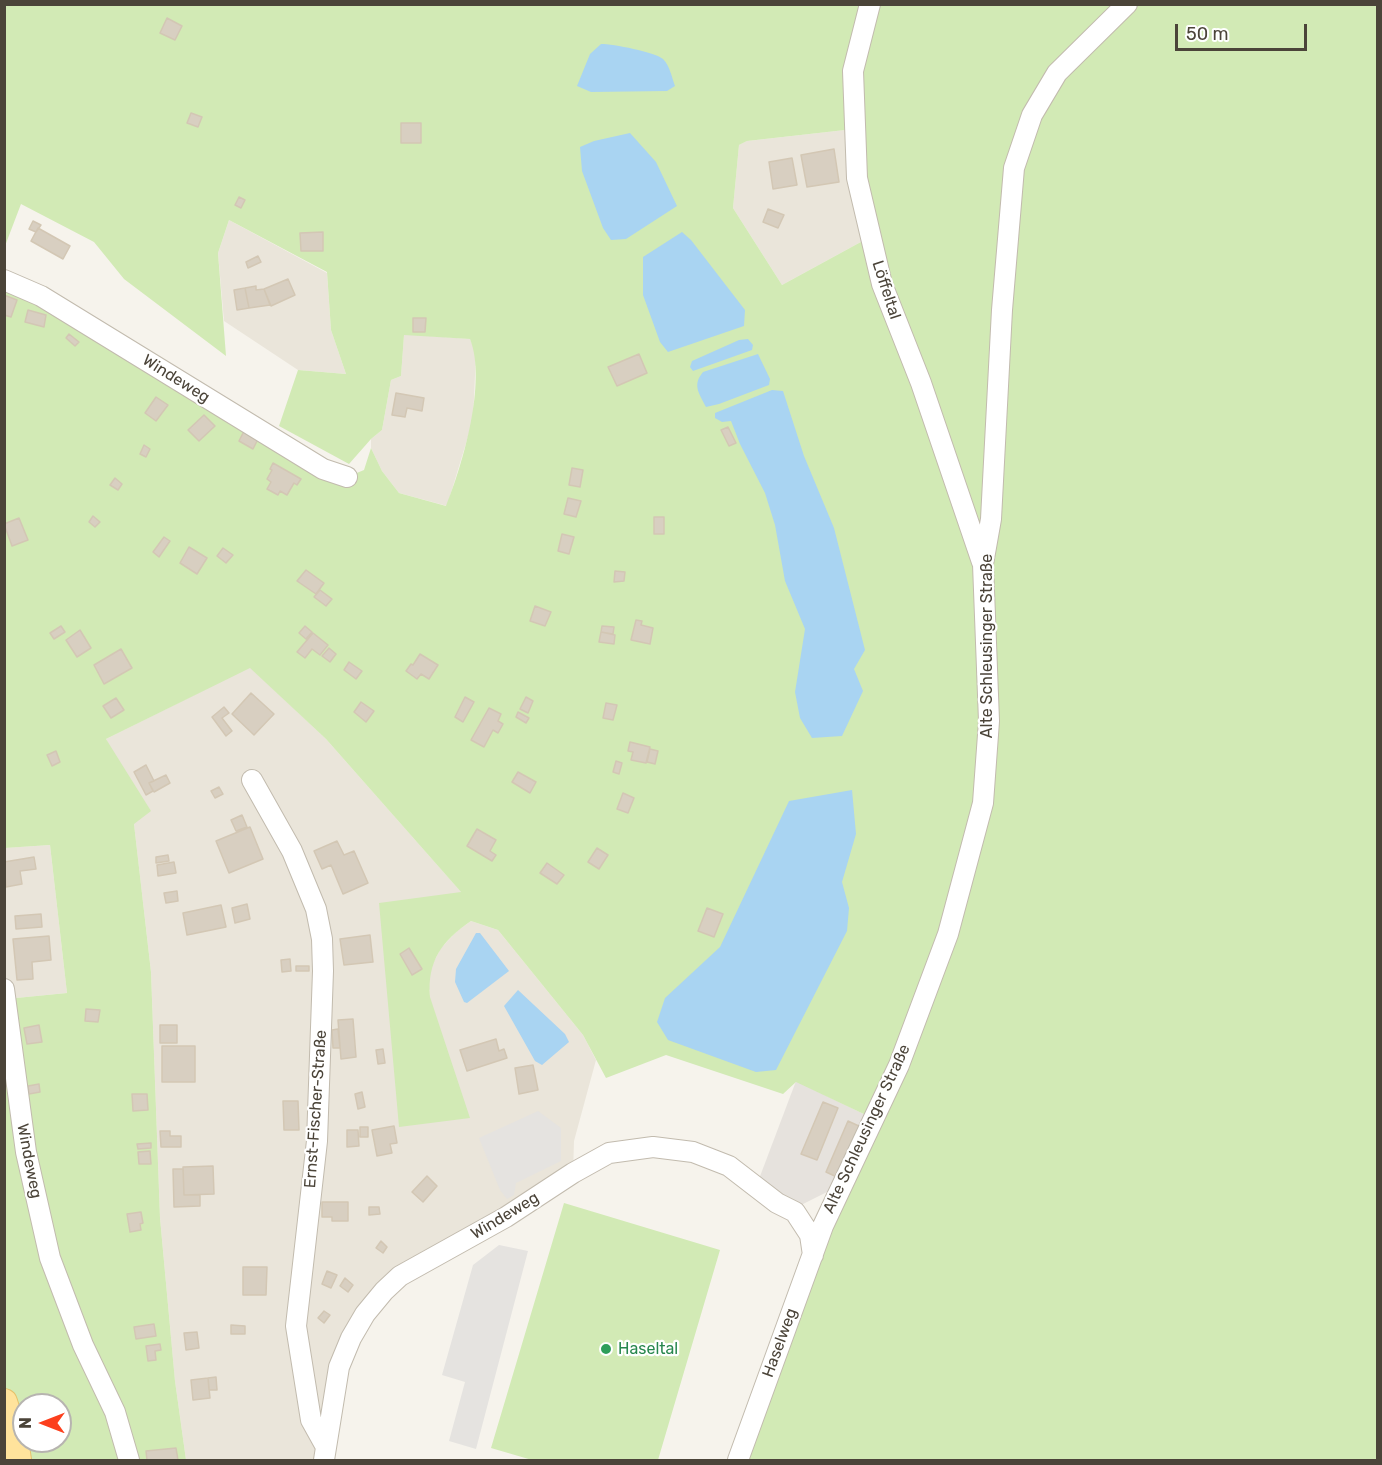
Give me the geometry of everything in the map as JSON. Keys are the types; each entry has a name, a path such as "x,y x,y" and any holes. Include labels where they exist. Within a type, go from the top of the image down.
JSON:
{"main road":[{"path":"4,1402 14,1433 18,1461"}],"street":[{"name":"Löffeltal","path":"870,4 853,71 857,178 882,284 921,383 983,564"},
{"name":"Alte Schleusinger Straße","path":"823,1226 899,1065 941,954 983,803 989,721 983,564 992,510 1002,310 1014,168 1032,115 1057,73 1127,4"},
{"name":"Windeweg","path":"4,280 40,296 322,469 347,477"},
{"name":"Ernst-Fischer-Straße","path":"252,780 292,851 316,909 322,939 323,972 317,1142 296,1326 311,1420 325,1454"},
{"name":"Windeweg","path":"4,989 26,1152 50,1258 83,1345 115,1412 129,1461"},
{"name":"Windeweg","path":"325,1454 339,1367 355,1330 384,1291 400,1276 506,1217 573,1173 609,1153 652,1147 693,1152 729,1166 777,1203 795,1212 810,1235 813,1255"},
{"path":"795,1212 819,1207 835,1197"},
{"name":"Haselweg","path":"738,1461 823,1226"}],"shaded area":[{"path":"854,129 870,237 782,285 733,208 739,145 747,141"},
{"path":"229,220 327,273 331,330 346,374 298,370 224,321 218,253"},
{"path":"404,334 470,339 476,353 473,420 447,506 399,493 382,471 371,448 371,439 382,430 391,380 401,376"},
{"path":"250,667 326,739 462,893 379,904 430,997 428,979 432,965 441,948 457,931 471,921 498,930 583,1035 596,1060 574,1141 573,1173 400,1276 351,1338 323,1460 186,1460 175,1381 160,1218 151,972 134,824 106,739"},
{"path":"50,845 67,993 6,999 4,848"},
{"path":"796,1081 870,1117 837,1187 801,1205 790,1202 759,1179"},
{"path":"538,1111 561,1128 561,1161 516,1183 514,1195 507,1199 500,1190 479,1138"},
{"path":"499,1245 528,1251 476,1449 449,1441 465,1382 442,1375 473,1265"}],"green space":[{"path":"5,5 1377,5 1377,1460 743,1460 868,1116 796,1082 783,1094 666,1055 606,1078 583,1035 498,930 471,921 452,936 438,953 430,984 430,997 470,1118 399,1127 379,903 461,892 326,739 250,668 106,739 151,811 134,824 151,972 160,1218 175,1381 186,1460 18,1460 16,1453 72,1453 72,1393 12,1393 12,1435 4,1402 4,989 6,999 67,993 50,845 5,848 5,280 347,477 364,470 371,448 382,471 399,493 446,506 466,446 476,377 475,357 470,339 404,335 401,376 391,380 382,430 349,464 279,426 298,370 346,374 331,330 327,272 229,220 218,253 226,356 124,279 94,242 21,204 5,246","holes":["854,129 870,237 782,285 733,208 739,145 747,141"]},
{"name":"Haseltal","path":"564,1203 720,1250 658,1460 532,1460 491,1448"}],"water":[{"path":"601,44 615,45 659,56 667,65 675,86 667,91 591,92 577,86 590,54"},
{"path":"630,133 656,162 677,206 626,239 611,240 603,228 582,171 580,147 594,141"},
{"path":"682,232 691,240 745,310 744,326 668,352 660,342 643,295 643,257"},
{"path":"748,339 753,345 752,350 693,371 690,367 692,361 739,340"},
{"path":"758,354 770,379 769,385 706,407 697,385 703,372"},
{"path":"772,390 783,391 804,456 834,528 865,650 854,669 863,691 842,736 812,738 800,718 795,692 805,629 785,581 775,525 765,493 731,421 722,422 715,418 715,413"},
{"path":"852,790 856,834 842,882 849,908 847,931 776,1070 756,1072 668,1040 657,1022 665,998 720,947 789,801"},
{"path":"476,933 480,933 509,971 467,1003 464,1002 455,982 456,969"},
{"path":"518,990 565,1034 569,1042 542,1065 535,1061 504,1006"}],"building":[{"path":"167,18 182,26 175,40 160,33"},
{"path":"191,113 202,117 198,127 187,123"},
{"path":"401,123 421,123 421,143 401,143"},
{"path":"834,149 839,182 807,187 801,155"},
{"path":"792,158 797,185 773,189 769,162"},
{"path":"239,197 245,200 241,208 235,205"},
{"path":"768,209 784,215 778,228 763,222"},
{"path":"33,221 41,225 36,232 29,229"},
{"path":"38,228 70,246 63,259 31,241"},
{"path":"323,232 323,251 301,251 300,233"},
{"path":"258,256 261,262 248,268 246,262"},
{"path":"288,279 295,295 271,306 264,289"},
{"path":"256,286 256,290 264,289 270,305 249,308 245,288"},
{"path":"245,288 249,308 237,310 234,290"},
{"path":"4,295 17,300 11,317 4,315"},
{"path":"28,310 46,315 44,327 25,322"},
{"path":"413,318 426,318 425,332 413,332"},
{"path":"69,334 79,342 75,346 66,338"},
{"path":"639,354 647,373 617,386 608,367"},
{"path":"396,393 424,398 422,411 407,408 405,417 392,415"},
{"path":"156,397 168,405 156,421 145,413"},
{"path":"204,415 215,426 199,441 188,430"},
{"path":"728,427 736,443 729,446 721,430"},
{"path":"244,431 258,439 253,449 239,441"},
{"path":"144,445 150,449 146,457 140,454"},
{"path":"273,463 301,479 297,485 294,483 287,495 280,491 278,495 267,489 271,482 267,479"},
{"path":"572,468 583,470 580,487 569,485"},
{"path":"115,478 122,484 118,490 110,485"},
{"path":"568,498 581,501 576,517 564,514"},
{"path":"93,516 100,522 95,527 89,522"},
{"path":"654,517 664,517 664,534 654,534"},
{"path":"19,518 28,540 12,546 4,524"},
{"path":"562,534 574,537 569,554 558,551"},
{"path":"164,537 170,541 159,557 153,552"},
{"path":"189,547 207,558 197,574 180,563"},
{"path":"223,548 233,555 226,563 217,556"},
{"path":"306,570 324,583 316,594 297,581"},
{"path":"615,571 625,572 624,581 614,582"},
{"path":"320,590 332,599 326,606 314,597"},
{"path":"535,606 551,612 545,626 530,621"},
{"path":"636,620 642,621 641,625 653,628 650,644 631,640"},
{"path":"61,626 65,632 54,639 50,633"},
{"path":"305,626 312,632 306,639 299,633"},
{"path":"602,626 614,627 613,634 601,632"},
{"path":"80,630 91,648 77,657 66,640"},
{"path":"601,632 615,635 614,644 599,642"},
{"path":"313,633 328,645 320,655 312,649 305,658 297,652"},
{"path":"329,648 336,654 330,662 322,656"},
{"path":"121,649 132,668 104,684 94,665"},
{"path":"420,654 438,665 429,679 421,674 417,679 406,671"},
{"path":"349,662 362,671 356,679 344,670"},
{"path":"251,693 274,714 254,735 232,714"},
{"path":"465,697 474,702 463,722 455,717"},
{"path":"526,697 533,701 528,713 520,709"},
{"path":"116,698 124,710 111,718 103,706"},
{"path":"361,702 374,711 366,722 354,712"},
{"path":"606,703 617,705 613,720 603,718"},
{"path":"224,707 229,713 222,718 232,731 226,736 212,717"},
{"path":"489,708 501,714 498,721 503,724 498,733 493,730 484,747 471,740"},
{"path":"518,712 529,718 526,723 516,717"},
{"path":"630,742 650,747 646,763 631,760 633,752 628,751"},
{"path":"650,749 658,751 655,764 647,762"},
{"path":"56,751 60,762 52,766 47,755"},
{"path":"616,761 622,763 619,774 613,772"},
{"path":"146,765 154,781 149,783 153,791 146,795 134,772"},
{"path":"518,772 536,782 530,793 512,782"},
{"path":"166,775 170,783 154,792 149,783"},
{"path":"219,787 223,794 215,798 211,791"},
{"path":"623,793 634,798 628,813 617,809"},
{"path":"242,815 247,827 236,831 231,820"},
{"path":"250,827 263,859 229,873 216,841"},
{"path":"477,829 496,840 490,851 496,855 492,861 467,846"},
{"path":"337,841 344,855 354,851 368,883 343,894 331,865 322,869 314,851"},
{"path":"597,848 608,855 599,869 588,862"},
{"path":"168,855 169,861 156,863 156,857"},
{"path":"34,857 36,869 20,871 22,884 6,887 4,862"},
{"path":"174,862 176,873 158,876 157,865"},
{"path":"547,863 564,875 557,884 540,873"},
{"path":"177,891 178,901 166,903 164,893"},
{"path":"247,904 250,919 235,923 232,908"},
{"path":"221,905 226,927 187,935 183,913"},
{"path":"707,908 723,914 714,937 698,931"},
{"path":"41,914 42,927 16,929 15,916"},
{"path":"370,935 373,962 344,965 340,939"},
{"path":"49,936 51,960 32,962 33,979 17,980 13,939"},
{"path":"409,948 422,969 412,975 400,954"},
{"path":"290,959 291,971 282,972 281,960"},
{"path":"296,966 309,966 309,971 296,971"},
{"path":"86,1009 100,1010 98,1022 85,1021"},
{"path":"353,1019 356,1057 341,1059 338,1020"},
{"path":"39,1025 42,1042 27,1044 24,1028"},
{"path":"160,1025 177,1025 177,1043 160,1043"},
{"path":"338,1029 340,1048 333,1048 332,1030"},
{"path":"496,1039 499,1051 504,1049 507,1058 467,1071 460,1050"},
{"path":"162,1046 195,1046 195,1082 162,1082"},
{"path":"383,1049 385,1063 378,1064 376,1050"},
{"path":"533,1065 538,1090 519,1094 515,1068"},
{"path":"39,1084 40,1092 29,1094 28,1086"},
{"path":"362,1092 365,1107 358,1109 355,1094"},
{"path":"132,1094 147,1094 148,1110 133,1111"},
{"path":"283,1101 298,1101 299,1130 284,1130"},
{"path":"823,1102 838,1108 817,1160 801,1154"},
{"path":"848,1121 861,1127 839,1178 826,1172"},
{"path":"394,1126 397,1143 390,1144 392,1153 377,1156 372,1130"},
{"path":"360,1127 368,1127 368,1137 360,1137"},
{"path":"347,1130 358,1130 359,1146 347,1147"},
{"path":"160,1131 170,1131 170,1136 181,1136 181,1147 161,1147"},
{"path":"151,1143 151,1148 138,1149 137,1144"},
{"path":"150,1151 151,1164 139,1164 138,1152"},
{"path":"213,1166 214,1194 184,1195 183,1167"},
{"path":"173,1169 183,1169 184,1195 200,1195 200,1206 174,1207"},
{"path":"427,1176 437,1186 423,1202 412,1192"},
{"path":"322,1202 348,1202 348,1221 332,1221 332,1217 322,1217"},
{"path":"369,1207 379,1207 380,1214 369,1215"},
{"path":"141,1212 143,1223 140,1224 141,1230 130,1232 127,1214"},
{"path":"381,1241 387,1247 383,1253 376,1248"},
{"path":"243,1267 267,1267 266,1295 243,1295"},
{"path":"327,1271 337,1275 331,1288 322,1284"},
{"path":"345,1278 353,1285 348,1292 340,1286"},
{"path":"324,1311 330,1315 324,1323 318,1318"},
{"path":"154,1324 156,1336 136,1339 134,1327"},
{"path":"231,1325 245,1326 245,1334 231,1334"},
{"path":"197,1332 199,1348 186,1350 184,1333"},
{"path":"160,1344 161,1350 155,1351 156,1360 148,1361 146,1346"},
{"path":"216,1377 217,1390 209,1390 208,1378"},
{"path":"208,1378 210,1398 193,1400 191,1380"},
{"path":"176,1448 178,1460 147,1460 146,1451"}],"place":[{"name":"Haseltal","path":"606,1349"}]}
